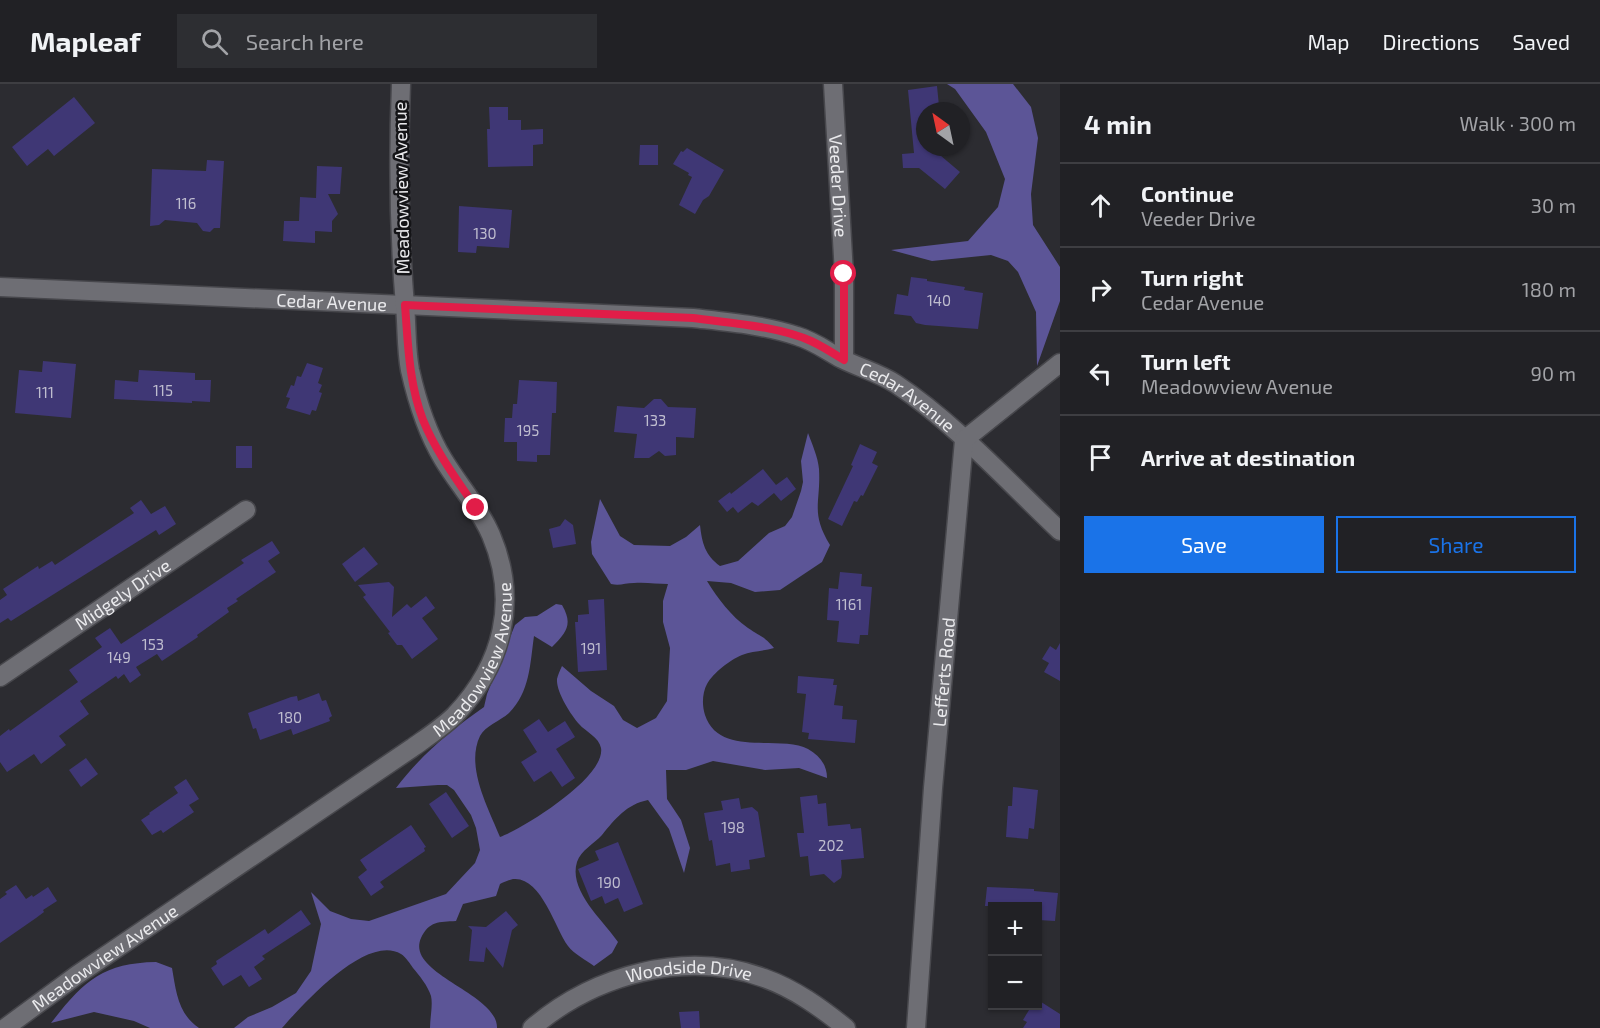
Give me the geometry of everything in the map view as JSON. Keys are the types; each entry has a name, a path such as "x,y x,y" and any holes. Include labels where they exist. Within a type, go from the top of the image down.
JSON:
{"street":[{"name":"Meadowview Avenue","path":"5,1028 77,975 412,748 453,717 478,688 493,661 506,598 504,573 491,535 476,508 442,458 423,420 410,367 402,275 401,84"},
{"name":"Veeder Drive","path":"832,84 844,274 844,360"},
{"name":"Cedar Avenue","path":"0,287 693,318 734,322 795,335 812,341 844,360 896,384 936,413 1060,531"},
{"path":"964,440 1060,363"},
{"name":"Lefferts Road","path":"916,1028 933,788 964,440"},
{"name":"Midgely Drive","path":"0,677 246,510"},
{"name":"Woodside Drive","path":"532,1028 580,994 620,977 652,969 679,966 721,967 762,977 815,1004 846,1028"}],"shaded area":[{"path":"947,84 1013,84 1031,107 1038,138 1031,194 1033,225 1060,267 1060,301 1037,366 1036,312 1018,272 1008,261 991,255 932,261 891,250 968,241 998,207 1005,179 986,132 970,110 970,102 964,102 955,89"},
{"path":"808,433 819,469 818,515 830,545 822,562 780,590 755,592 731,583 707,581 720,601 736,618 774,648 742,655 722,667 707,684 703,704 705,715 712,728 723,736 737,741 782,743 808,749 822,761 827,778 799,768 765,770 713,761 686,770 666,770 667,799 681,820 690,848 684,873 669,829 648,800 634,805 612,823 577,862 576,873 582,895 618,942 612,953 594,966 568,946 539,894 523,880 506,881 500,884 496,896 463,904 456,921 440,922 427,928 421,938 420,951 426,962 483,1004 493,1016 497,1028 430,1028 432,1000 428,988 405,957 387,950 371,953 337,974 282,1028 234,1028 248,1017 296,993 311,971 321,924 311,892 330,911 351,919 369,921 446,894 475,863 480,850 476,828 471,815 454,790 447,785 396,788 437,744 484,707 515,625 525,617 537,616 556,604 562,605 568,623 565,632 552,647 534,636 528,677 521,696 509,713 482,732 476,748 475,761 480,788 500,837 544,813 578,787 599,760 600,744 576,720 559,690 557,679 562,666 591,691 614,706 623,720 637,728 656,718 667,701 670,648 663,622 663,601 668,584 611,584 592,554 591,542 600,499 620,536 634,545 670,546 686,537 700,525 705,548 715,562 720,566 738,561 769,533 785,526 792,517 803,482 801,461"},
{"path":"156,962 172,968 182,1009 199,1028 150,1028 134,1021 94,1012 51,1023 73,996 107,971 137,963"}],"building":[{"path":"937,86 939,102 916,102 916,156 941,156 960,172 945,189 919,168 903,168 902,154 914,153 908,90"},
{"path":"74,97 95,123 54,156 48,149 27,166 12,147"},
{"path":"489,107 508,107 508,120 521,120 521,130 543,129 543,144 533,145 533,166 488,167"},
{"path":"640,145 658,145 658,165 639,165"},
{"path":"687,148 724,170 695,214 679,205 692,177 673,164 681,151"},
{"path":"207,160 224,161 220,228 214,228 210,232 203,231 197,223 165,220 159,225 150,226 152,169 206,171"},
{"path":"317,166 342,167 340,194 328,194 338,214 332,221 332,232 315,231 315,243 283,241 284,221 299,221 300,197 316,198"},
{"path":"459,206 512,210 509,248 477,246 476,253 458,252"},
{"path":"911,277 965,287 964,290 983,293 978,329 925,325 916,323 911,316 894,314 897,294 908,296"},
{"path":"43,361 76,364 71,418 15,413 19,370 42,372"},
{"path":"307,363 323,368 318,383 322,385 319,392 322,393 316,411 312,410 310,415 286,408 290,398 286,397 291,385 294,386 297,376 301,377"},
{"path":"139,370 195,373 195,380 211,380 210,402 114,399 115,380 138,382"},
{"path":"519,380 557,382 556,413 552,413 550,455 537,455 537,462 517,461 517,442 504,442 505,418 512,418 513,404 517,404"},
{"path":"654,399 661,399 668,407 696,408 694,438 676,437 676,455 665,456 659,451 649,458 634,458 637,434 614,432 617,406 644,408"},
{"path":"860,444 877,452 872,463 878,466 863,496 861,495 857,502 854,501 842,526 828,519 853,466 851,465"},
{"path":"236,446 252,446 252,468 236,468"},
{"path":"763,469 776,485 787,477 796,489 781,501 774,493 758,506 752,502 738,513 733,507 727,512 718,501 730,492 731,494"},
{"path":"141,500 151,514 165,506 176,524 159,535 156,530 11,621 8,618 0,623 0,600 7,595 3,589 38,566 39,569 52,561 55,565 134,513 130,508"},
{"path":"565,519 573,525 576,544 553,548 549,529 560,526"},
{"path":"272,541 280,553 268,561 276,572 236,599 238,601 227,608 229,612 197,635 198,637 162,661 157,654 136,667 141,675 130,683 124,674 118,679 116,676 80,701 89,714 59,736 66,745 41,764 34,754 7,772 0,762 0,736 78,682 69,670 102,647 95,638 110,628 121,644 244,563 241,560"},
{"path":"364,547 378,564 355,582 342,564"},
{"path":"840,572 862,574 861,586 872,587 868,635 860,635 859,644 837,642 839,621 827,620 829,588 838,589"},
{"path":"389,582 394,587 392,617 407,604 411,608 426,596 435,608 422,618 438,639 412,659 402,645 397,645 388,633 390,632 363,597 366,595 358,585"},
{"path":"604,599 607,670 578,672 575,622 578,622 578,615 589,614 588,600"},
{"path":"1060,643 1060,681 1044,672 1049,663 1042,659 1050,646 1056,650"},
{"path":"798,676 834,679 833,685 837,685 834,705 843,706 842,719 857,720 855,743 808,739 809,733 802,732 806,694 797,693"},
{"path":"319,693 322,701 326,700 332,716 329,718 330,721 293,735 291,729 260,740 256,728 253,729 248,713 291,697 297,696 298,701"},
{"path":"539,719 548,732 565,721 575,737 556,749 575,778 562,787 551,771 534,782 521,762 537,752 523,730"},
{"path":"86,758 98,774 81,787 69,770"},
{"path":"186,779 199,799 189,805 194,812 163,833 161,830 152,835 141,820 178,793 174,787"},
{"path":"1013,787 1038,790 1034,829 1029,828 1028,839 1006,837 1008,806 1012,806"},
{"path":"446,792 469,826 452,838 429,804"},
{"path":"817,795 818,804 826,803 828,826 850,824 851,829 861,828 864,858 841,860 841,878 834,883 824,874 810,876 808,856 800,857 797,833 804,833 800,797"},
{"path":"739,798 741,809 752,807 758,812 765,857 749,860 750,869 731,872 730,863 716,866 712,840 709,841 704,813 723,810 721,801"},
{"path":"411,825 426,847 425,851 380,882 384,887 371,896 358,877 367,870 360,860"},
{"path":"618,842 643,904 624,912 618,898 605,904 602,896 591,901 578,869 599,860 595,851"},
{"path":"16,885 26,899 48,887 57,901 0,943 0,899 7,894 5,892"},
{"path":"987,887 1034,889 1034,891 1058,893 1055,921 1042,920 1042,902 988,902 988,906 985,906"},
{"path":"301,910 311,924 262,956 265,959 254,967 262,979 249,987 241,975 223,986 211,968 217,964 216,961 265,929 268,934"},
{"path":"506,911 518,925 512,930 503,968 486,947 484,962 469,961 472,930 468,926 486,927"},
{"path":"1042,1003 1060,1014 1060,1028 1023,1028 1027,1022 1023,1020 1029,1010 1042,1010"},
{"path":"699,1011 700,1028 681,1028 679,1012"}],"route":[{"path":"476,508 442,458 423,420 410,367 405,305 693,318 734,322 795,335 812,341 844,360 844,274"}]}
